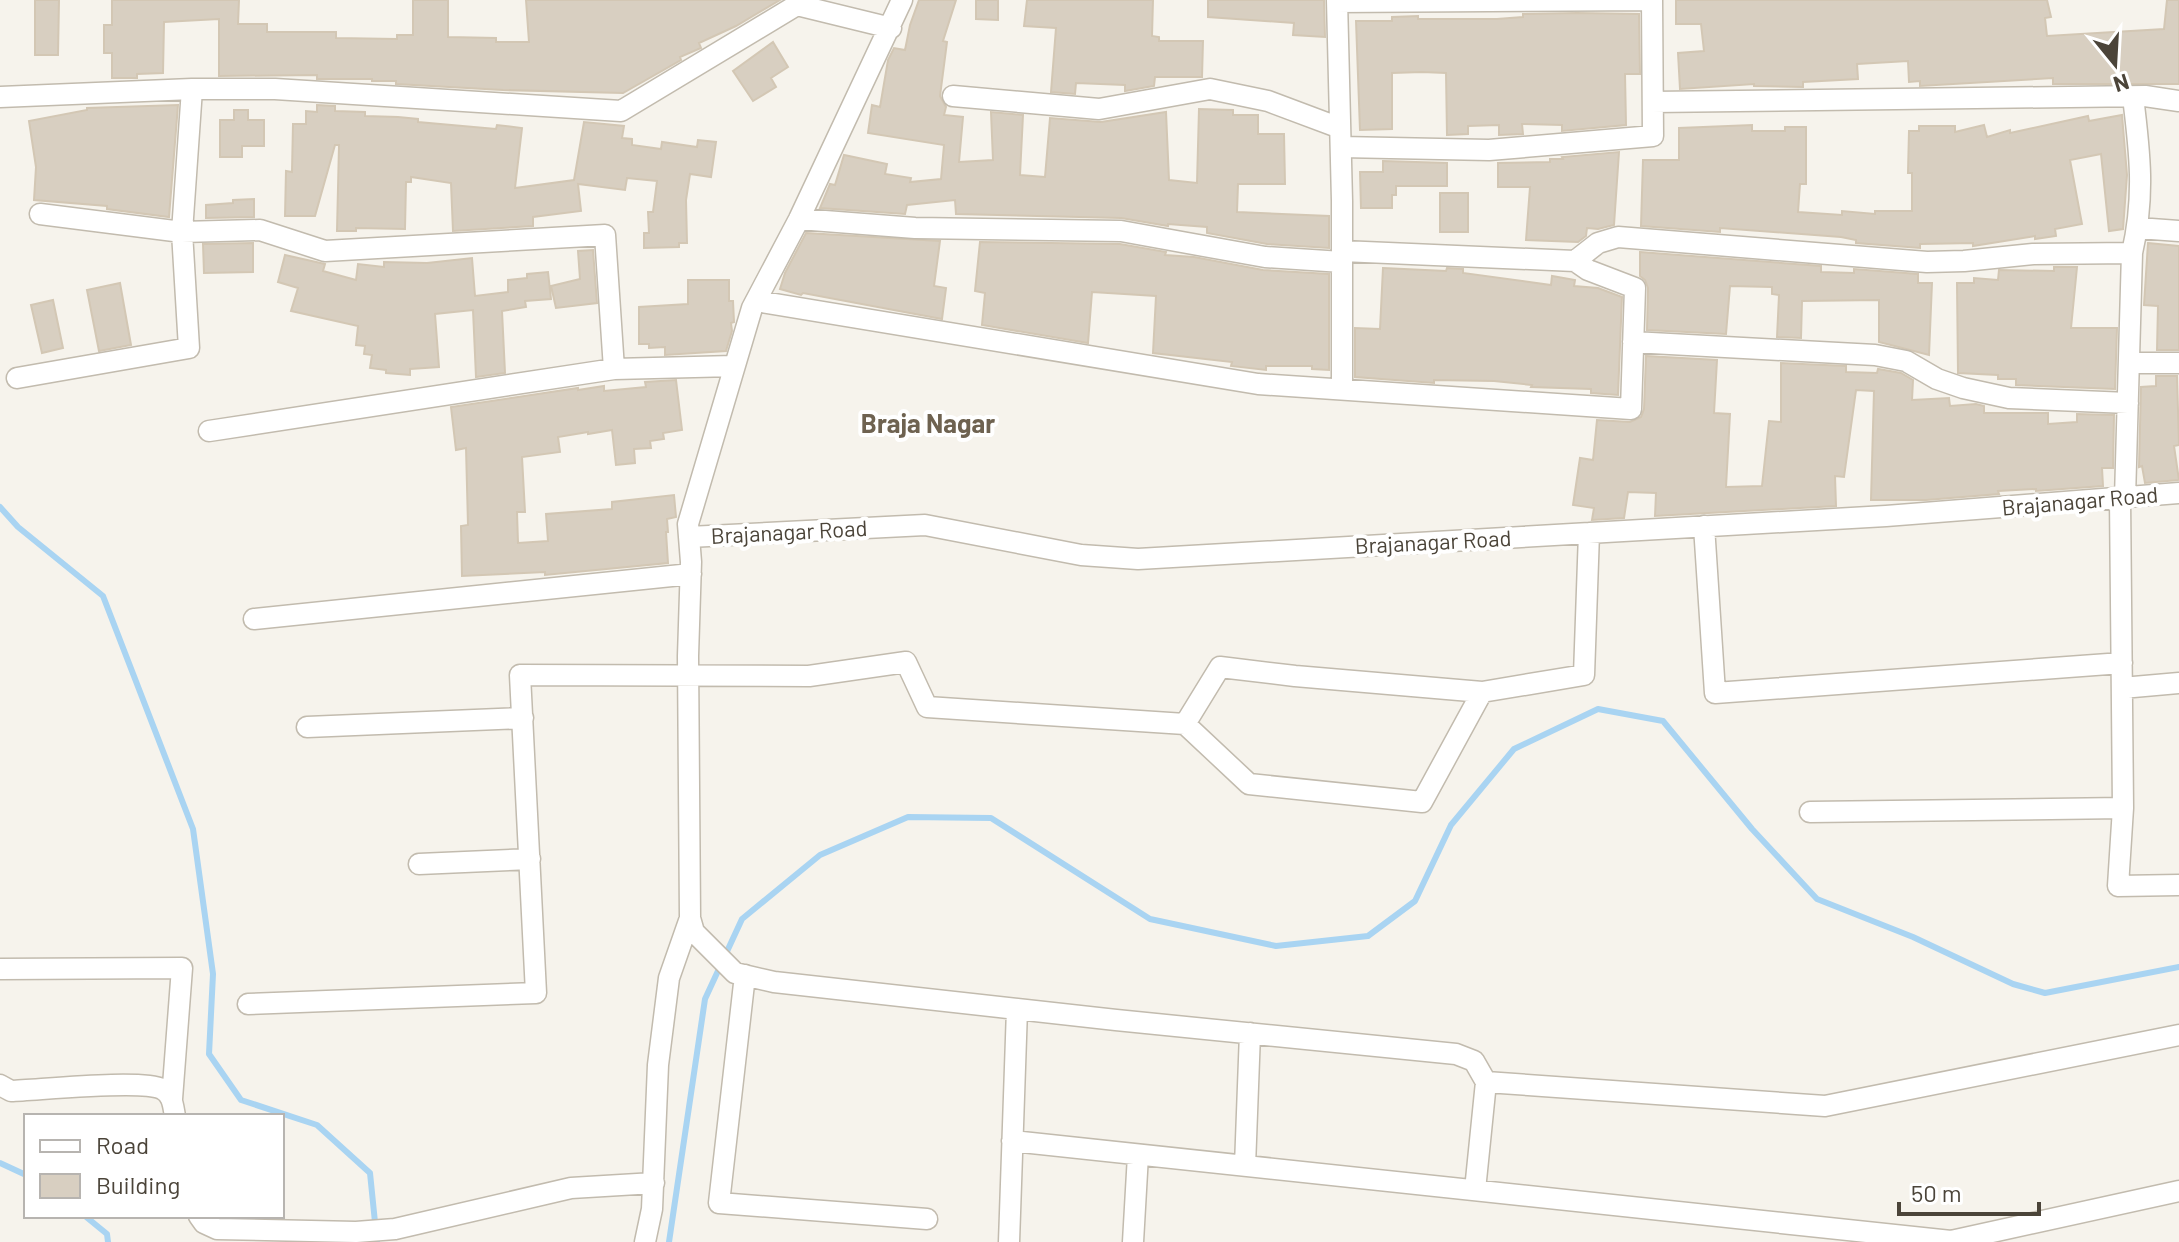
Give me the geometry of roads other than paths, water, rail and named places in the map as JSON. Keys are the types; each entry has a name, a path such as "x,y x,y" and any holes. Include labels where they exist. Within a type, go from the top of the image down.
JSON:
{"street":[{"path":"645,1242 652,1209 658,1065 669,978 692,925 691,574 688,524 756,301 799,219 902,0"},
{"path":"953,96 1099,109 1210,89 1268,101 1340,137 1489,150 1653,136 1652,0 1337,1 1340,137 1342,256 1342,389"},
{"path":"0,97 192,89 275,89 621,111 785,5 797,5 891,28"},
{"path":"17,378 189,348 182,232 192,89"},
{"path":"1653,102 2133,97 2179,101"},
{"path":"2133,97 2142,165 2138,228 2132,253 2123,498 2123,808 2118,886 2179,885"},
{"path":"40,214 182,232 260,230 325,251 605,235 614,369"},
{"path":"756,301 1258,384 1631,409 1635,288 1588,270 1575,261 1265,257 1121,231 915,228 799,219"},
{"path":"2138,228 2179,231"},
{"path":"1575,261 1598,243 1618,237 1927,262 2033,254 2132,253"},
{"path":"1633,342 1875,355 1906,361 1937,379 1963,388 2009,398 2128,403"},
{"path":"2129,363 2179,363"},
{"path":"209,431 614,369 734,366"},
{"name":"Brajanagar Road","path":"689,537 925,525 1081,555 1138,559 1886,516 2179,493"},
{"path":"1704,526 1715,693 2122,663"},
{"path":"1185,724 1220,667 1482,692 1584,675 1589,533"},
{"path":"254,619 691,574"},
{"path":"248,1004 536,993 520,675 809,676 906,662 927,707 1185,724 1249,784 1422,802 1482,692"},
{"path":"2122,688 2179,683"},
{"path":"307,727 523,718"},
{"path":"1810,812 2123,808"},
{"path":"419,864 530,859"},
{"path":"692,925 740,974 774,982 1456,1054 1474,1061 1486,1082 1475,1190"},
{"path":"0,969 182,968 174,1107"},
{"path":"740,974 719,1203 927,1219"},
{"path":"1009,1242 1017,1009"},
{"path":"1245,1166 1250,1033"},
{"path":"1486,1082 1825,1106 2179,1035"},
{"path":"0,1085 11,1091 140,1085 162,1090 174,1107"},
{"path":"1012,1141 1951,1241 2179,1191"},
{"path":"1133,1242 1138,1155"},
{"path":"200,1218 217,1229 356,1232 395,1229 571,1188 654,1183"}],"waterway":[{"path":"0,507 18,527 103,596 193,829 213,974 209,1054 241,1100 284,1114"},
{"path":"669,1242 705,999 742,919 820,855 908,817 991,818 1150,919 1276,946 1368,936 1415,901 1451,825 1514,749 1598,709 1663,721 1752,829 1817,899 1913,937 2013,984 2045,993 2179,967"},
{"path":"284,1114 317,1125 370,1173 377,1242"},
{"path":"0,1163 24,1174"},
{"path":"87,1218 107,1234 108,1242"}],"district":[{"name":"Braja Nagar","path":"928,424"}]}
